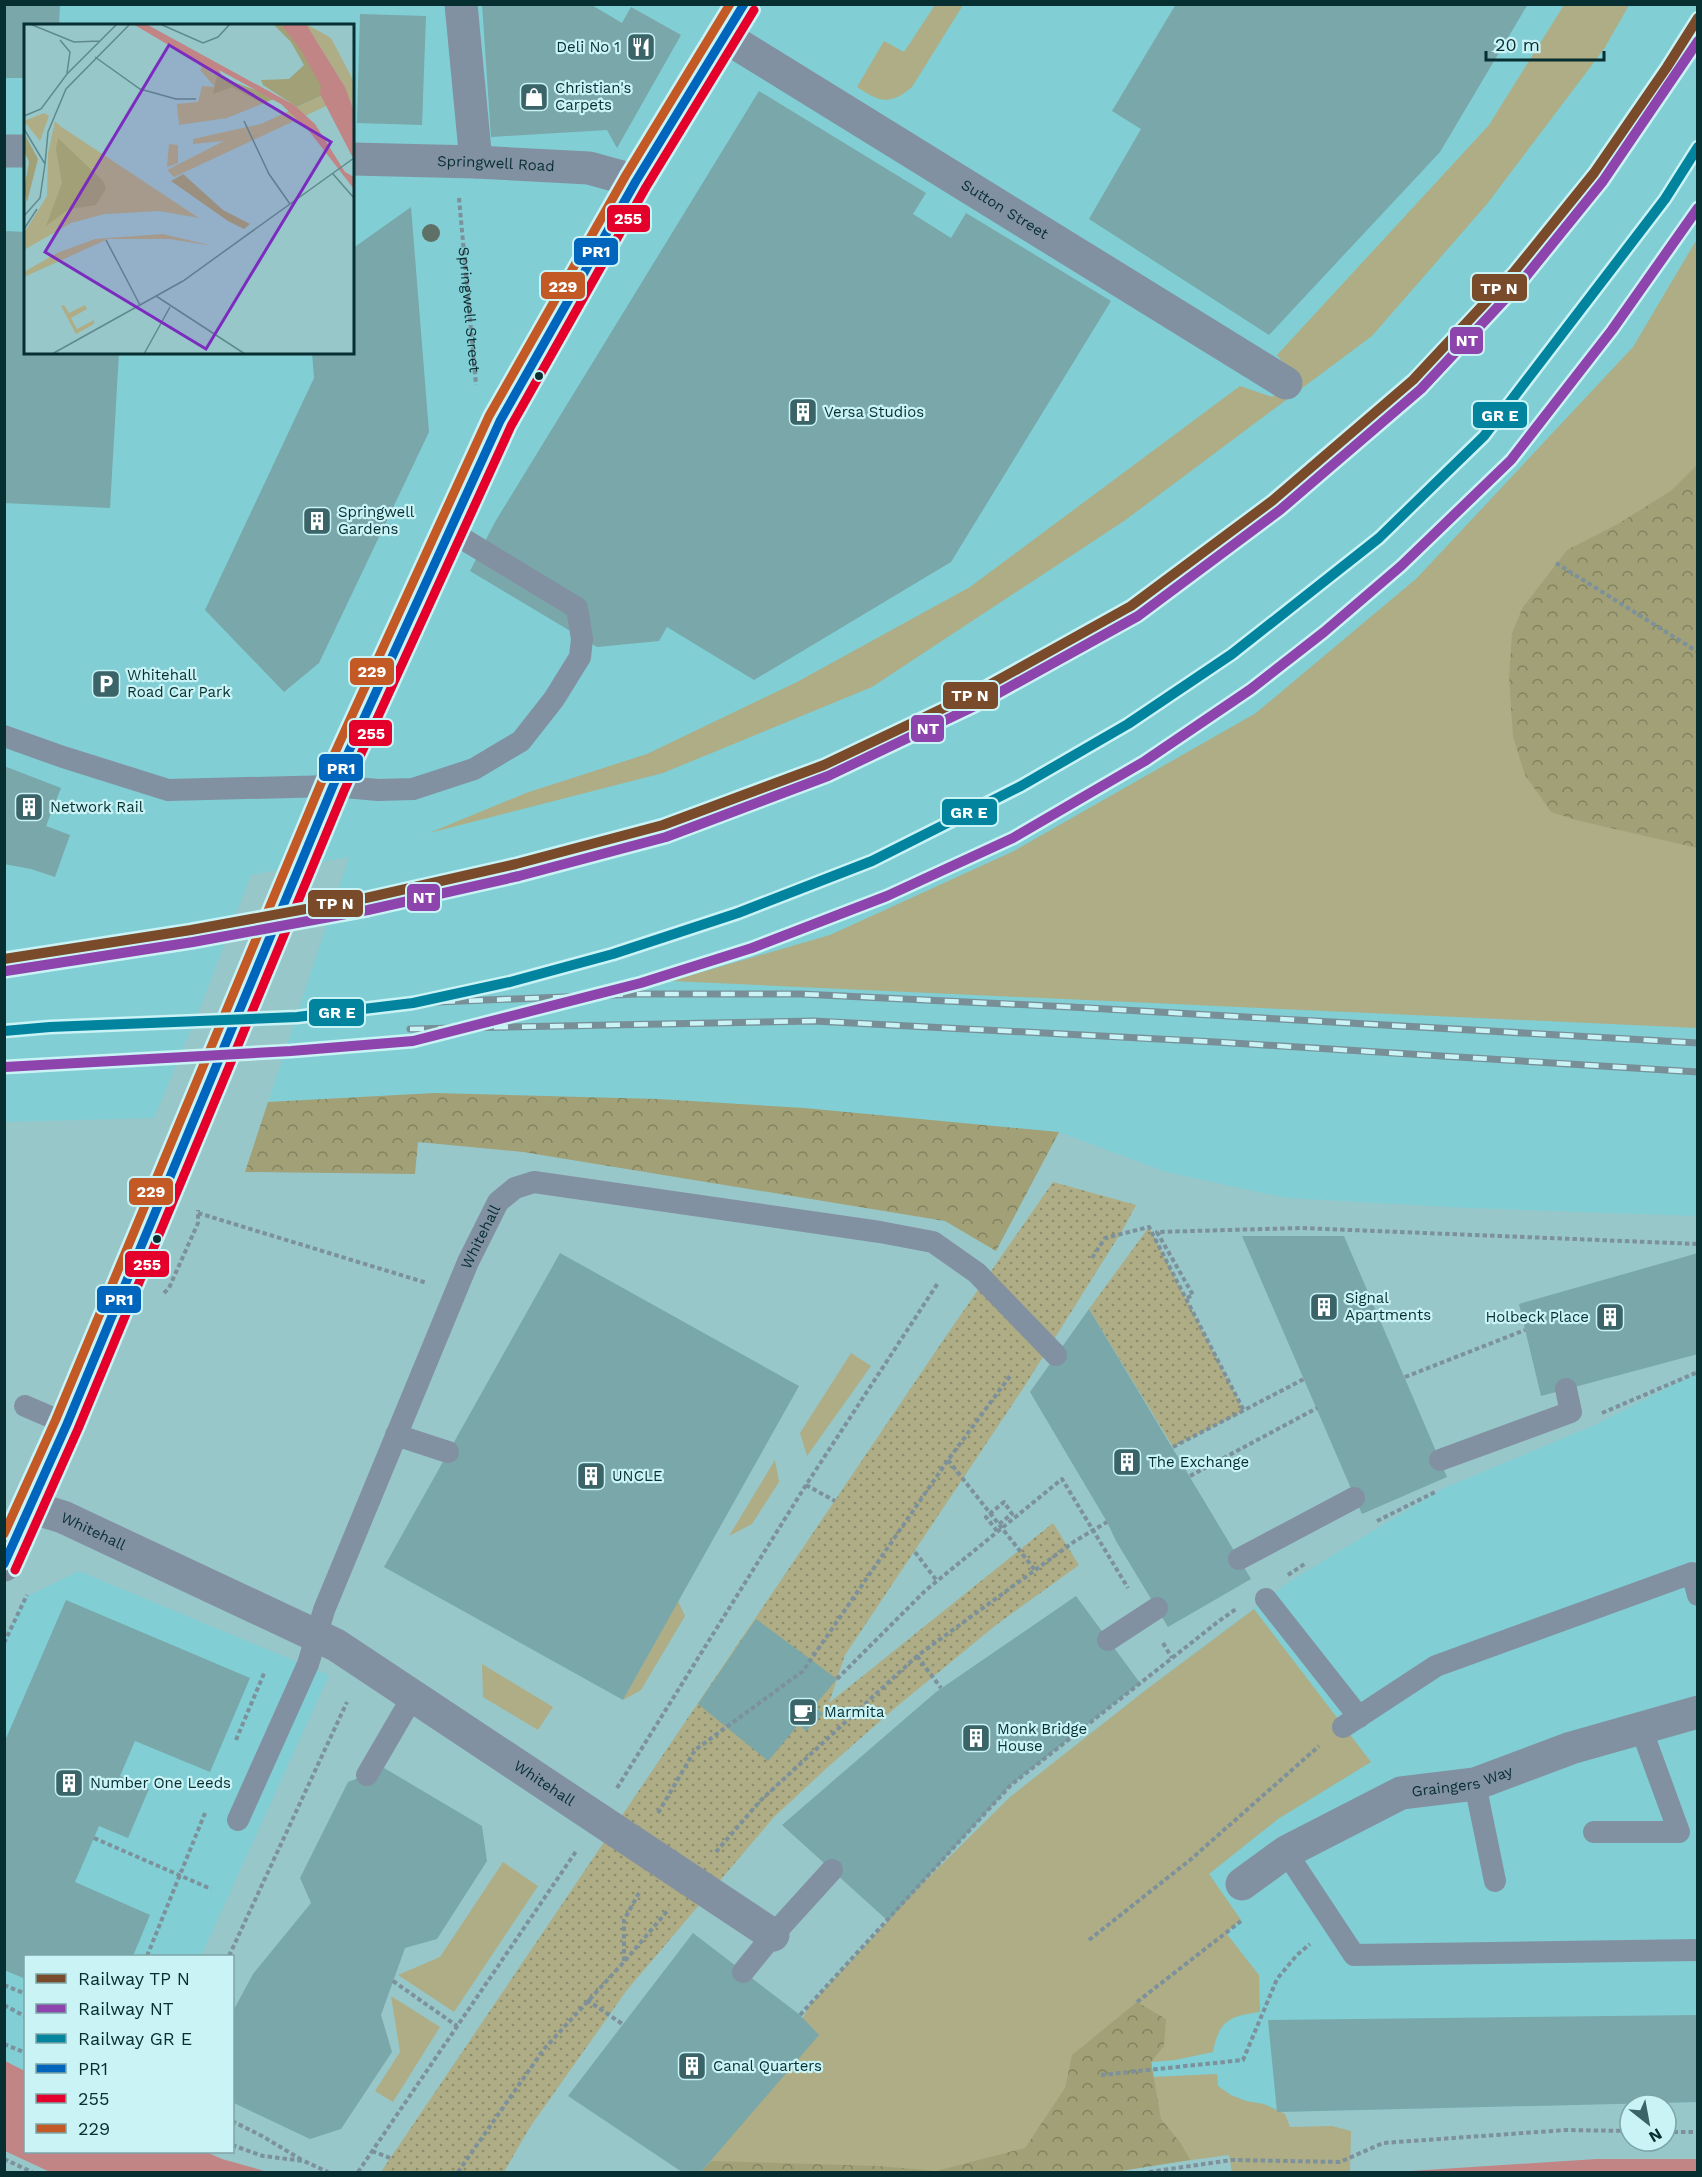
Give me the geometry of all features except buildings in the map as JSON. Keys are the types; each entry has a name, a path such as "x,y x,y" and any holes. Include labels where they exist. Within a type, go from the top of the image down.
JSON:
{"street":[{"path":"461,4 466,162"},
{"path":"4,1565 67,1424 333,786 503,415 636,181 744,4"},
{"name":"Sutton Street","path":"724,36 1286,383"},
{"path":"4,151 24,151"},
{"name":"Springwell Road","path":"354,159 589,168 636,181"},
{"name":"Whitehall","path":"30,1507 63,1517 344,1651 773,1935"},
{"name":"Graingers Way","path":"1242,1884 1286,1852 1401,1793 1475,1784 1571,1748 1698,1712"}],"lane":[{"path":"4,736 168,790 333,786 378,790 413,789 474,769 521,741 555,699 579,657 582,639 577,608 450,531"},
{"name":"Whitehall","path":"238,1820 308,1664 324,1610 456,1292 498,1202 516,1188 534,1182 880,1232 933,1242 977,1272 1056,1355"},
{"path":"1440,1460 1571,1412 1566,1389"},
{"path":"25,1406 67,1424"},
{"path":"396,1435 448,1452"},
{"path":"1239,1559 1354,1498"},
{"path":"1266,1599 1351,1722 1436,1666 1692,1573 1698,1595"},
{"path":"1108,1640 1157,1608"},
{"path":"367,1775 413,1696"},
{"path":"1594,1832 1679,1832 1641,1728"},
{"path":"1475,1784 1495,1881"},
{"path":"1286,1852 1354,1955 1698,1950"},
{"path":"743,1972 832,1870"}],"path":[{"name":"Springwell Street","path":"466,162 476,388"},
{"path":"1556,563 1698,652"},
{"path":"198,1213 456,1292"},
{"path":"1092,1258 1105,1238 1149,1227 1244,1411"},
{"path":"1186,1298 1193,1295 1157,1232 1301,1228 1698,1244"},
{"path":"358,2172 597,1820 806,1485 955,1257"},
{"path":"1405,1377 1525,1330"},
{"path":"1602,1413 1698,1372"},
{"path":"655,1818 695,1750 803,1671 948,1460 1010,1376"},
{"path":"1173,1448 1304,1379"},
{"path":"1190,1476 1317,1408"},
{"path":"948,1460 1035,1570"},
{"path":"837,1679 937,1581 1062,1479 1103,1549"},
{"path":"806,1485 835,1501"},
{"path":"1370,1524 1443,1488"},
{"path":"998,1532 986,1517 1004,1502 1012,1514 999,1524"},
{"path":"715,1854 761,1800 917,1656 1075,1541 1107,1522"},
{"path":"915,1552 937,1581"},
{"path":"1284,1578 1312,1559"},
{"path":"800,2015 1011,1785 1237,1609"},
{"path":"917,1656 941,1688"},
{"path":"229,1955 347,1702"},
{"path":"1089,1940 1190,1860 1351,1722"},
{"path":"94,1838 211,1889"},
{"path":"624,1962 624,1920 644,1882"},
{"path":"1137,2002 1242,1920 1242,1884"},
{"path":"458,2172 544,2049 586,2000 624,1962 669,1908"},
{"path":"1101,2075 1243,2060 1277,1979 1297,1955 1334,1925"},
{"path":"393,1981 457,2026"},
{"path":"4,1985 24,1993"},
{"path":"586,2000 624,2025"},
{"path":"4,2005 24,2016"},
{"path":"4,2044 24,2052"},
{"path":"234,2122 304,2162 328,2172"},
{"path":"1149,2172 1232,2160 1340,2162 1383,2143 1566,2130 1618,2131"},
{"path":"1678,2132 1698,2132"},
{"path":"234,2146 263,2156 304,2162"},
{"path":"372,2151 390,2158"},
{"path":"4,2159 32,2172"}],"shaded area":[{"path":"5,5 1564,5 1496,114 1576,5 1697,5 1697,1216 1468,1208 1286,1198 1166,1172 1059,1132 435,1093 268,1102 349,857 251,875 202,1003 154,1118 5,1122","holes":["635,758 437,831 526,793"]},
{"path":"935,5 963,5 912,87 897,97 884,100 857,87 884,41 904,52"},
{"path":"1564,5 1629,5 1604,49 1487,204 1372,336 1124,521 872,687 663,773 429,833 526,793 647,754 797,682 970,587 1240,386 1272,397 1294,376 1277,355 1489,125"},
{"path":"1697,239 1697,1028 671,981 830,935 1014,851 1256,713 1417,578 1633,347"},
{"path":"1053,1182 1136,1205 1024,1387 845,1655 829,1703 1053,1523 1079,1565 996,1625 895,1708 774,1817 627,1990 530,2127 504,2172 381,2172 946,1336"},
{"path":"1149,1227 1244,1411 1173,1447 1089,1309"},
{"path":"851,1353 871,1366 807,1456 800,1433"},
{"path":"1697,1373 1697,2102 1678,2102 1678,2093 1618,2093 1618,2104 1277,2112 799,2025 809,2006 921,1885 1010,1797 1147,1689 1292,1580 1444,1488 1597,1424"},
{"path":"775,1460 779,1482 752,1524 729,1536"},
{"path":"79,1571 329,1675 201,1955 24,1955 24,2070 5,2061 4,1640 24,1598"},
{"path":"678,1601 685,1616 641,1690 623,1700"},
{"path":"1254,1609 1371,1762 1278,1819 1209,1874 1241,1920 1226,1933 1259,1975 1260,2012 1241,2015 1228,2021 1219,2033 1213,2052 1152,2062 1152,2077 1217,2074 1218,2086 1231,2095 1246,2101 1264,2104 1285,2114 1290,2127 1332,2126 1351,2131 1350,2172 1232,2172 1229,2155 1101,2172 701,2172 711,2161 809,2006 921,1885 1010,1797 1147,1689"},
{"path":"482,1664 553,1707 538,1730 483,1697"},
{"path":"503,1862 538,1886 454,2012 398,1975 440,1957"},
{"path":"391,1996 440,2027 393,2102 375,2091 400,2052"},
{"path":"5,2061 24,2070 24,2153 208,2153 268,2172 50,2172 5,2151"},
{"path":"1596,2159 1697,2159 1697,2172 1395,2172"}],"green space":[{"path":"1697,465 1697,848 1551,812 1525,775 1513,737 1509,678 1512,633 1523,607 1567,550 1618,524 1672,490"},
{"path":"435,1093 658,1099 804,1108 1059,1132 996,1251 945,1221 523,1152 418,1142 415,1174 245,1172 268,1102"},
{"path":"1137,2002 1166,2019 1164,2046 1151,2062 1161,2119 1180,2142 1190,2160 1115,2172 701,2172 711,2161 879,2166 936,2171 1025,2148 1065,2088 1072,2055"}],"railway":[{"path":"413,1003 637,994 801,994 1698,1043"},
{"path":"410,1029 814,1021 1216,1042 1698,1072"}],"transit line":[{"name":"229","path":"4,1534 56,1419 322,781 489,416 626,175 730,4"},
{"name":"PR1","path":"4,1564 67,1424 333,786 500,421 636,181 744,4"},
{"name":"255","path":"15,1570 78,1429 344,791 511,426 646,187 754,10"},
{"path":"4,959 191,930 366,898 516,864 663,825 824,765 971,695 1131,606 1272,501 1413,380 1514,272 1594,173 1698,18"},
{"path":"4,1031 297,1017 413,1003 510,982 613,954 738,913 872,861 1021,786 1128,724 1232,654 1379,538 1484,436 1665,199 1698,147"}],"rail line":[{"name":"NT","path":"6,971 193,942 368,910 519,876 666,837 828,776 977,705 1138,616 1280,510 1421,389 1523,280 1603,181 1698,41"},
{"name":"NT","path":"5,1067 291,1051 413,1041 641,983 752,948 887,896 1013,838 1145,761 1251,689 1324,632 1401,566 1511,460 1612,330 1698,208"}],"place":[{"name":"Deli No 1","path":"641,47"},
{"name":"Christian's Carpets","path":"534,97"},
{"name":"Versa Studios","path":"803,412"},
{"name":"Springwell Gardens","path":"317,521"},
{"name":"Whitehall Road Car Park","path":"106,684"},
{"name":"Network Rail","path":"29,807"},
{"name":"Signal Apartments","path":"1324,1307"},
{"name":"Holbeck Place","path":"1610,1317"},
{"name":"The Exchange","path":"1127,1462"},
{"name":"UNCLE","path":"591,1476"},
{"name":"Marmita","path":"803,1712"},
{"name":"Monk Bridge House","path":"976,1738"},
{"name":"Number One Leeds","path":"69,1783"},
{"name":"Canal Quarters","path":"692,2066"}]}
